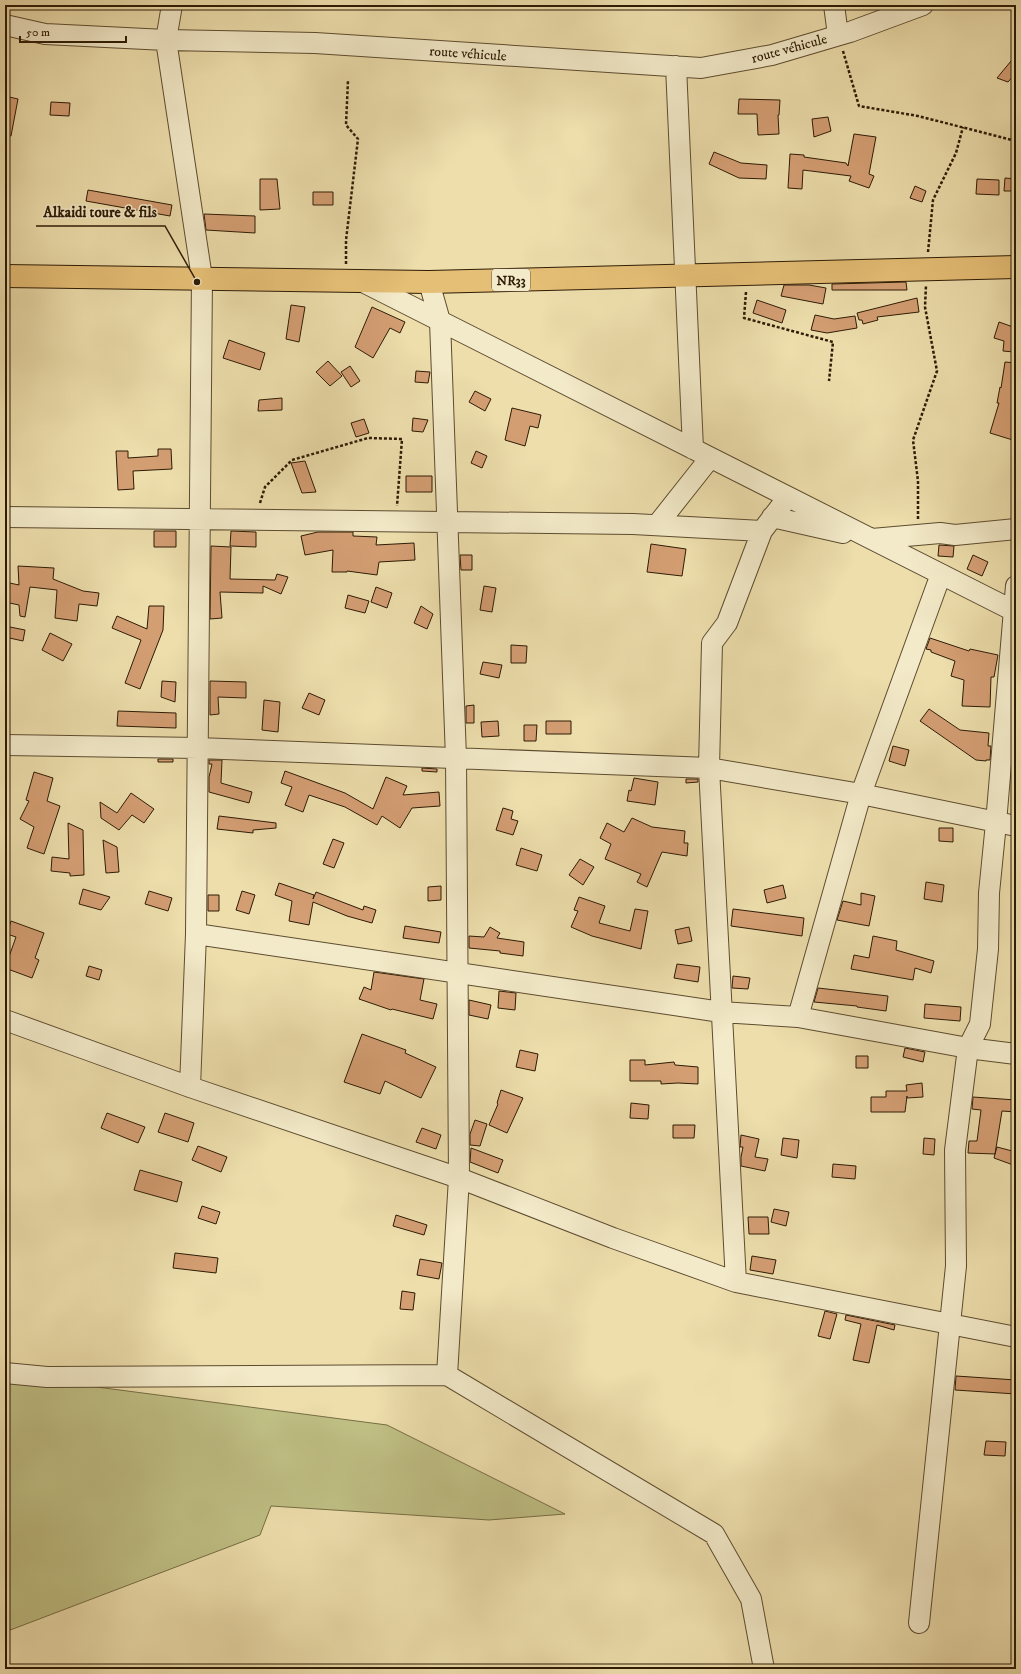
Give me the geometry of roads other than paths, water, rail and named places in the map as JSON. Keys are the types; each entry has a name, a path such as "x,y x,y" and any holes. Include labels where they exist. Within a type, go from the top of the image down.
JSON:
{"main road":[{"name":"NR33","path":"5,276 429,282 1016,267"}],"street":[{"path":"172,5 166,40 202,278 196,934 190,1087"},
{"path":"834,5 838,35"},
{"name":"route véhicule","path":"5,25 45,34 166,40 315,43 701,68 772,55 838,35 923,5"},
{"path":"657,525 702,453 686,275 676,66"},
{"path":"353,281 440,321 1015,612"},
{"path":"429,282 440,321 456,758 458,1178 447,1375"},
{"path":"736,1282 709,768 712,643 727,623 767,524 788,497"},
{"path":"5,517 199,518 657,525 767,524 871,539 940,533 955,535 1016,529"},
{"path":"798,1017 861,794 940,574"},
{"path":"919,1623 956,1266 955,1150 968,1048 980,1024 988,949 989,893 1015,612 1016,586"},
{"path":"5,745 198,748 709,768 861,794 1016,826"},
{"path":"196,934 721,1012 798,1017 968,1048 1016,1054"},
{"path":"5,1020 190,1087 458,1178 614,1238 736,1282 1016,1337"},
{"path":"5,1372 47,1377 447,1375 714,1534 751,1599 764,1669"}],"place":[{"name":"Alkaidi toure & fils","path":"197,282"}]}
